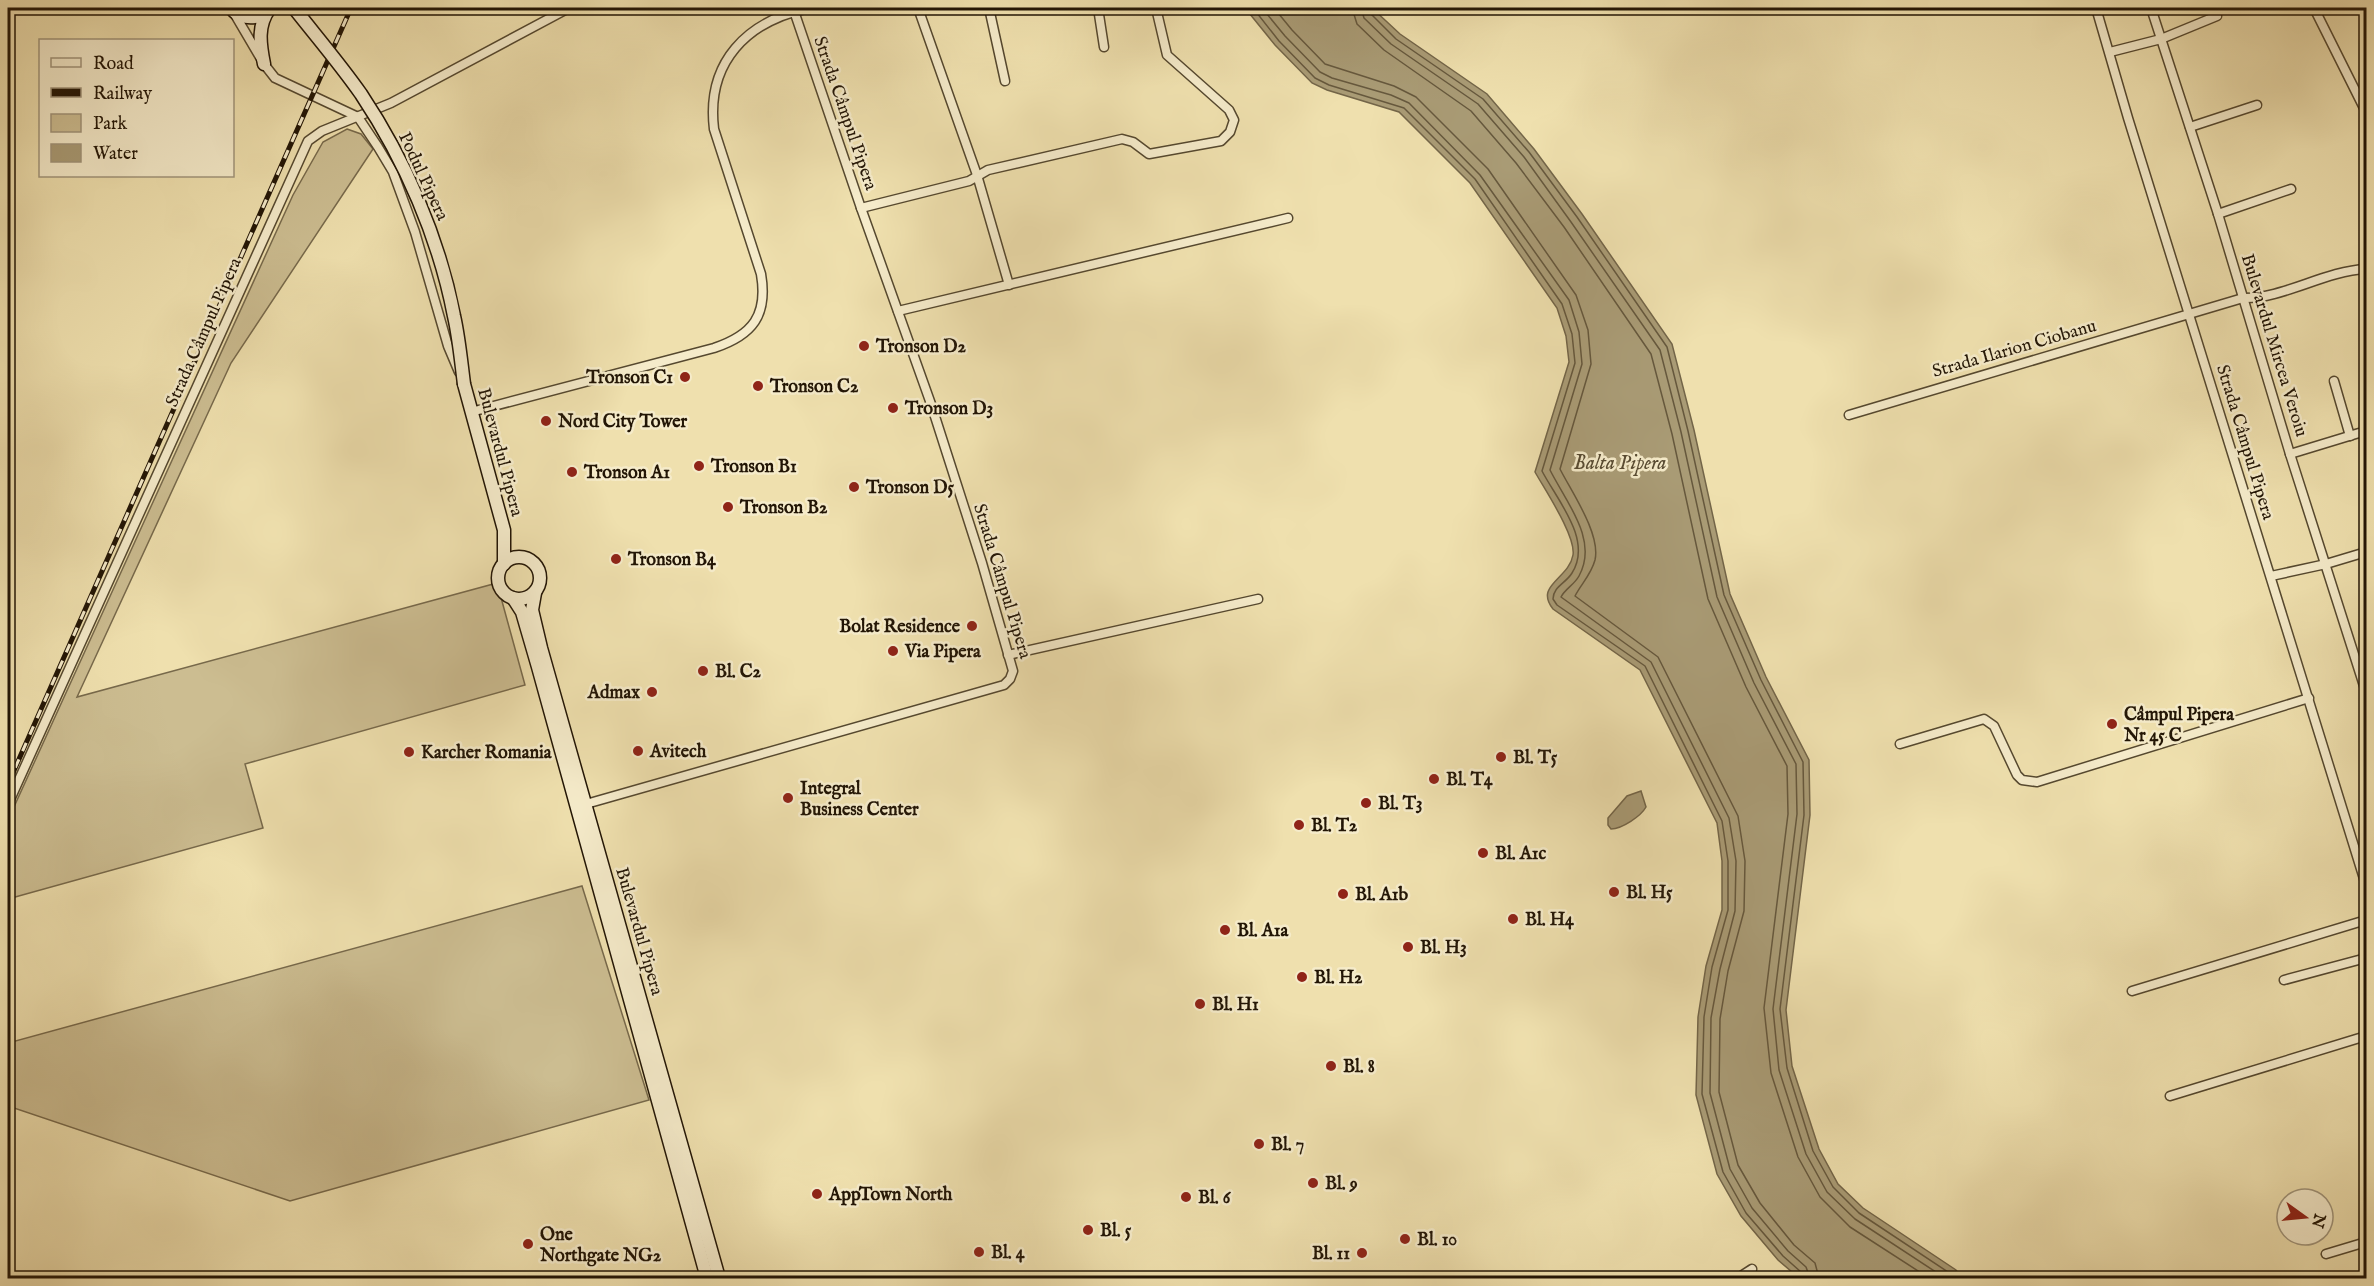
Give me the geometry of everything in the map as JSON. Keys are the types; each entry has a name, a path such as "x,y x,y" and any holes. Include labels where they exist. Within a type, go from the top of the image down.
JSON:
{"main road":[{"name":"Podul Pipera","path":"294,8 361,95 393,148 417,198 448,289 464,384"},
{"path":"231,9 246,17 267,12 260,42 264,64"},
{"name":"Bulevardul Pipera","path":"464,384 504,530 520,558"},
{"name":"Bulevardul Pipera","path":"504,530 504,564"},
{"path":"514,558 520,558 531,561 538,570 540,582 535,593 525,599 513,598 500,587 499,575 504,564 514,558"},
{"name":"Bulevardul Pipera","path":"535,593 532,610 719,1278"},
{"name":"Bulevardul Pipera","path":"513,598 522,612 538,667 707,1278"}],"street":[{"name":"Strada Câmpul Pipera","path":"8,804 308,141 322,131 391,103 569,8"},
{"path":"471,412 731,343 754,323 761,311 764,294 758,264 714,129 712,111 714,91 726,58 759,26 793,9 809,8"},
{"path":"918,8 977,175 1009,285"},
{"path":"989,8 1005,81"},
{"path":"1098,8 1104,47"},
{"name":"Strada Câmpul Pipera","path":"861,208 969,182 988,170 1122,139 1133,142 1149,154 1221,141 1230,132 1234,120 1229,110 1167,55 1156,8"},
{"name":"Strada Câmpul Pipera","path":"2096,8 2367,885"},
{"name":"Bulevardul Mircea Veroiu","path":"2151,8 2218,214 2290,454 2367,692"},
{"path":"2314,8 2367,112"},
{"path":"231,9 275,78 358,117 393,172 418,242 447,346 464,384"},
{"name":"Strada Câmpul Pipera","path":"585,804 1004,685 1010,679 1013,671 982,563 931,404 793,9"},
{"path":"2110,52 2161,39 2217,16"},
{"path":"2190,127 2258,105"},
{"path":"2218,214 2291,189"},
{"path":"898,311 1288,218"},
{"name":"Strada Ilarion Ciobanu","path":"1849,415 2243,298 2257,298 2322,277 2367,269"},
{"path":"2290,454 2355,435 2334,381"},
{"path":"2271,576 2367,552"},
{"path":"1008,655 1258,599"},
{"path":"1900,744 1984,719 1994,726 2017,775 2022,780 2037,782 2309,698"},
{"path":"2132,992 2367,920"},
{"path":"2284,980 2367,958"},
{"path":"2170,1096 2367,1036"},
{"path":"2326,1254 2367,1242"},
{"path":"1738,1278 1752,1269"}],"green space":[{"path":"347,129 361,134 373,149 231,363 77,697 497,583 525,685 245,764 263,828 8,899 8,820 293,195 323,142"},
{"path":"582,886 649,1100 290,1201 8,1106 8,1043"}],"water":[{"name":"Balta Pipera","path":"1245,8 1372,8 1400,34 1487,94 1534,149 1672,344 1694,430 1730,594 1766,677 1809,760 1810,815 1786,1010 1792,1066 1819,1149 1838,1184 1863,1208 1956,1270 1962,1278 1799,1278 1778,1260 1741,1216 1717,1174 1696,1095 1698,1017 1706,966 1722,910 1722,861 1717,823 1640,670 1553,609 1548,601 1550,588 1566,570 1573,555 1573,547 1565,525 1535,472 1569,362 1566,336 1557,308 1470,183 1399,112 1327,90 1312,83 1275,45"},
{"path":"1641,791 1646,807 1644,811 1626,824 1611,829 1608,825 1608,818 1627,796"}],"railway":[{"path":"8,784 351,8"}],"place":[{"name":"Tronson D2","path":"864,346"},
{"name":"Tronson C1","path":"685,377"},
{"name":"Tronson C2","path":"758,386"},
{"name":"Tronson D3","path":"893,408"},
{"name":"Nord City Tower","path":"546,421"},
{"name":"Tronson B1","path":"699,466"},
{"name":"Tronson A1","path":"572,472"},
{"name":"Tronson D5","path":"854,487"},
{"name":"Tronson B2","path":"728,507"},
{"name":"Tronson B4","path":"616,559"},
{"name":"Bolat Residence","path":"972,626"},
{"name":"Via Pipera","path":"893,651"},
{"name":"Bl. C2","path":"703,671"},
{"name":"Admax","path":"652,692"},
{"name":"Câmpul Pipera Nr 45 C","path":"2112,724"},
{"name":"Avitech","path":"638,751"},
{"name":"Karcher Romania","path":"409,752"},
{"name":"Bl. T5","path":"1501,757"},
{"name":"Bl. T4","path":"1434,779"},
{"name":"Integral Business Center","path":"788,798"},
{"name":"Bl. T3","path":"1366,803"},
{"name":"Bl. T2","path":"1299,825"},
{"name":"Bl. A1c","path":"1483,853"},
{"name":"Bl. H5","path":"1614,892"},
{"name":"Bl. A1b","path":"1343,894"},
{"name":"Bl. H4","path":"1513,919"},
{"name":"Bl. A1a","path":"1225,930"},
{"name":"Bl. H3","path":"1408,947"},
{"name":"Bl. H2","path":"1302,977"},
{"name":"Bl. H1","path":"1200,1004"},
{"name":"Bl. 8","path":"1331,1066"},
{"name":"Bl. 7","path":"1259,1144"},
{"name":"Bl. 9","path":"1313,1183"},
{"name":"AppTown North","path":"817,1194"},
{"name":"Bl. 6","path":"1186,1197"},
{"name":"Bl. 5","path":"1088,1230"},
{"name":"Bl. 10","path":"1405,1239"},
{"name":"One Northgate NG2","path":"528,1244"},
{"name":"Bl. 4","path":"979,1252"},
{"name":"Bl. 11","path":"1362,1253"}]}
